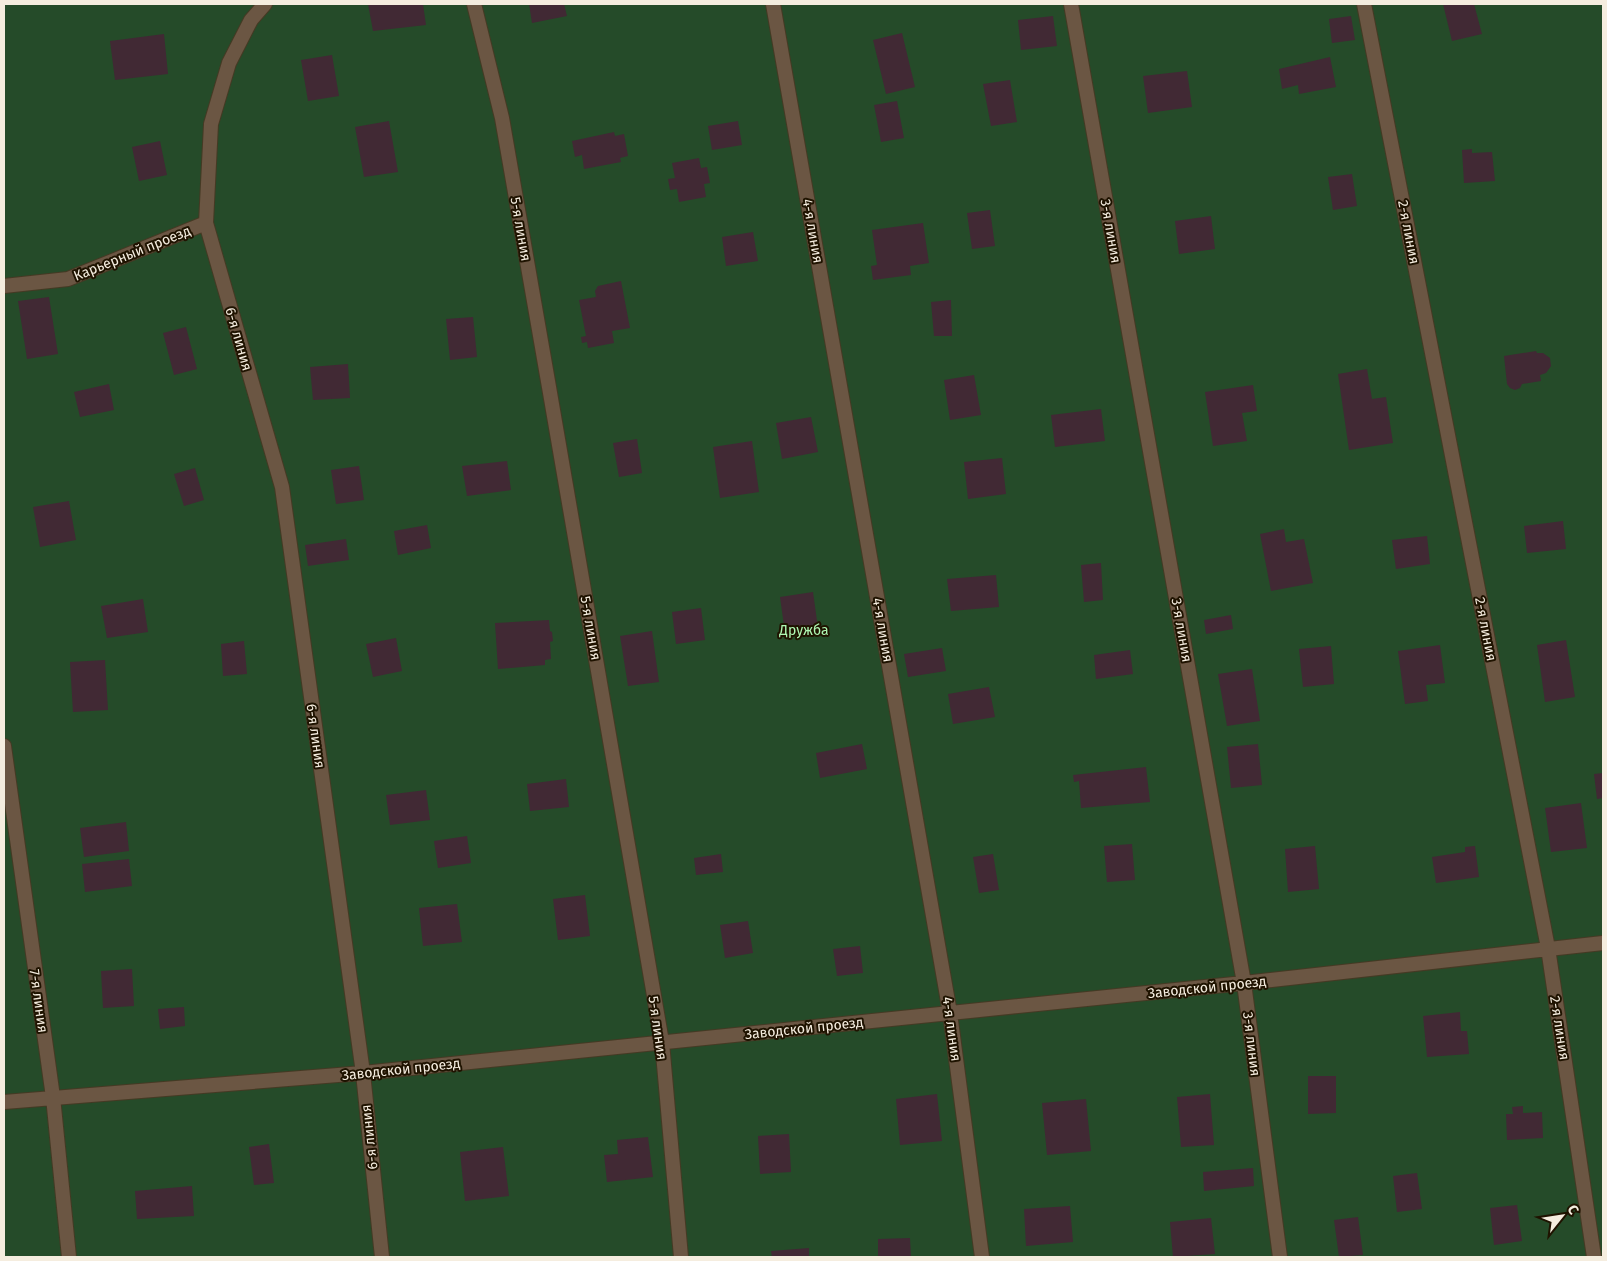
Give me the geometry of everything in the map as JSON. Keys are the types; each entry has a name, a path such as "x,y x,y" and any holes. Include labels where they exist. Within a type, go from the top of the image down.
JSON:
{"street":[{"name":"Карьерный проезд","path":"4,286 68,279 206,223 211,124 228,63 252,20 265,4"},
{"name":"5-я линия","path":"474,4 505,138 662,1042 681,1257"},
{"name":"4-я линия","path":"773,4 950,1012 982,1257"},
{"name":"3-я линия","path":"1071,4 1244,983 1280,1257"},
{"name":"2-я линия","path":"1364,4 1548,948 1594,1257"},
{"name":"6-я линия","path":"206,223 282,487 363,1073 382,1257"},
{"name":"7-я линия","path":"4,746 53,1097 69,1257"},
{"name":"Заводской проезд","path":"4,1102 363,1073 1244,983 1603,943"}],"green space":[{"name":"Дружба","path":"4,4 1603,4 1603,1257 4,1257"}],"building":[{"path":"368,4 423,4 426,25 373,31"},
{"path":"529,4 564,4 567,16 532,23"},
{"path":"1443,4 1474,4 1482,34 1452,41"},
{"path":"1053,16 1057,46 1021,50 1018,20"},
{"path":"1351,16 1355,40 1332,43 1329,19"},
{"path":"902,33 915,87 886,94 873,40"},
{"path":"164,34 168,74 115,80 110,41"},
{"path":"332,55 339,96 308,101 301,60"},
{"path":"1330,57 1336,87 1299,94 1298,85 1282,89 1279,69"},
{"path":"1187,71 1192,107 1148,113 1143,76"},
{"path":"1010,80 1017,122 991,126 983,84"},
{"path":"897,101 904,138 881,142 874,105"},
{"path":"389,121 398,172 364,177 355,127"},
{"path":"738,121 742,145 712,150 708,126"},
{"path":"614,132 615,136 624,134 628,156 620,158 621,162 584,169 582,155 575,157 572,141"},
{"path":"160,141 167,175 139,181 132,147"},
{"path":"1472,149 1472,153 1492,152 1495,181 1464,183 1462,150"},
{"path":"699,158 701,168 707,167 710,183 704,184 706,197 679,202 677,189 670,190 668,179 675,178 672,163"},
{"path":"1352,174 1357,206 1333,210 1328,177"},
{"path":"990,210 995,246 972,249 967,213"},
{"path":"1211,216 1215,249 1179,254 1175,221"},
{"path":"923,223 929,263 910,266 911,275 873,280 871,266 877,265 872,230"},
{"path":"753,232 758,261 726,266 722,237"},
{"path":"621,281 630,328 612,331 614,343 588,348 587,342 582,343 581,337 586,336 579,300 596,297 595,291 598,286"},
{"path":"49,297 58,354 27,359 18,301"},
{"path":"951,300 952,336 934,336 931,302"},
{"path":"473,317 477,357 450,360 446,319"},
{"path":"186,327 197,369 174,375 163,333"},
{"path":"1536,351 1550,358 1551,366 1546,373 1540,375 1541,381 1522,384 1520,388 1515,390 1510,388 1507,384 1504,356"},
{"path":"348,364 350,398 313,400 310,367"},
{"path":"1367,369 1372,399 1386,397 1393,443 1349,450 1338,374"},
{"path":"974,375 981,415 950,420 944,380"},
{"path":"109,384 114,410 80,417 74,392"},
{"path":"1253,385 1257,411 1242,413 1247,441 1213,446 1205,392"},
{"path":"1101,409 1105,441 1055,447 1051,415"},
{"path":"811,417 818,452 782,459 776,423"},
{"path":"637,439 642,473 619,477 613,443"},
{"path":"752,441 759,492 720,498 713,447"},
{"path":"1002,458 1006,494 968,499 964,462"},
{"path":"507,461 511,490 467,496 462,466"},
{"path":"359,466 364,500 336,504 331,470"},
{"path":"195,468 204,500 184,506 174,474"},
{"path":"69,501 76,540 40,547 33,507"},
{"path":"1563,521 1566,549 1527,553 1524,526"},
{"path":"427,525 431,548 398,555 394,531"},
{"path":"1284,529 1286,542 1304,539 1313,583 1271,591 1260,534"},
{"path":"1427,536 1430,564 1396,569 1392,540"},
{"path":"346,539 349,560 308,566 305,545"},
{"path":"1101,563 1103,600 1084,602 1081,565"},
{"path":"996,575 999,607 951,611 947,579"},
{"path":"813,592 818,628 785,633 780,597"},
{"path":"143,599 148,632 107,638 101,606"},
{"path":"701,608 705,640 676,644 672,612"},
{"path":"1231,615 1233,629 1206,634 1204,620"},
{"path":"549,620 553,641 550,642 551,659 545,660 545,665 498,669 495,623"},
{"path":"652,631 659,682 628,686 620,636"},
{"path":"396,638 402,671 373,677 366,644"},
{"path":"1566,640 1575,697 1545,702 1537,645"},
{"path":"244,641 247,674 223,676 221,644"},
{"path":"1440,645 1445,683 1426,685 1428,701 1405,704 1398,651"},
{"path":"1331,646 1334,684 1303,687 1299,649"},
{"path":"942,648 946,671 908,677 904,654"},
{"path":"1130,650 1133,674 1096,679 1094,655"},
{"path":"105,660 108,710 73,712 70,662"},
{"path":"1252,669 1260,721 1227,726 1218,674"},
{"path":"989,687 995,717 953,724 948,694"},
{"path":"862,744 867,769 820,778 816,753"},
{"path":"1258,744 1262,785 1231,788 1227,747"},
{"path":"1146,767 1150,802 1081,808 1079,781 1074,782 1073,775"},
{"path":"1603,773 1603,798 1597,799 1594,774"},
{"path":"566,779 569,807 530,811 527,784"},
{"path":"426,790 430,820 390,825 386,795"},
{"path":"1581,803 1587,848 1551,852 1545,808"},
{"path":"126,822 129,851 84,857 80,828"},
{"path":"467,836 471,863 438,868 434,841"},
{"path":"1132,844 1135,880 1107,882 1104,846"},
{"path":"1315,846 1319,889 1288,892 1285,849"},
{"path":"1475,846 1479,877 1436,883 1432,857 1465,852 1465,847"},
{"path":"721,854 723,872 696,875 694,858"},
{"path":"993,854 999,890 979,893 973,857"},
{"path":"129,859 132,886 85,892 82,864"},
{"path":"585,895 590,936 558,940 553,899"},
{"path":"457,904 462,942 423,946 419,908"},
{"path":"748,921 753,953 725,958 720,925"},
{"path":"860,946 863,973 837,976 833,949"},
{"path":"132,969 134,1006 103,1008 101,971"},
{"path":"184,1007 185,1026 160,1029 158,1009"},
{"path":"1460,1012 1461,1031 1467,1031 1469,1054 1427,1057 1423,1016"},
{"path":"1308,1076 1336,1076 1336,1113 1308,1114"},
{"path":"937,1094 942,1141 900,1145 896,1099"},
{"path":"1210,1094 1214,1145 1181,1147 1177,1097"},
{"path":"1086,1099 1091,1151 1047,1155 1042,1103"},
{"path":"1523,1106 1523,1113 1542,1112 1543,1138 1507,1140 1506,1114 1513,1114 1512,1107"},
{"path":"789,1134 791,1172 760,1174 758,1136"},
{"path":"648,1137 653,1177 607,1182 604,1155 618,1154 617,1140"},
{"path":"269,1144 274,1183 254,1185 249,1147"},
{"path":"503,1147 509,1196 465,1201 460,1152"},
{"path":"1253,1168 1254,1186 1204,1191 1203,1172"},
{"path":"1417,1173 1422,1209 1397,1212 1393,1176"},
{"path":"192,1186 194,1216 137,1219 135,1191"},
{"path":"1517,1205 1522,1241 1494,1245 1490,1208"},
{"path":"1070,1206 1073,1242 1026,1246 1024,1209"},
{"path":"1358,1217 1363,1255 1339,1257 1334,1220"},
{"path":"1211,1218 1215,1254 1173,1257 1170,1222"},
{"path":"910,1238 911,1257 878,1257 878,1239"},
{"path":"809,1248 809,1257 772,1257 771,1251"}]}
